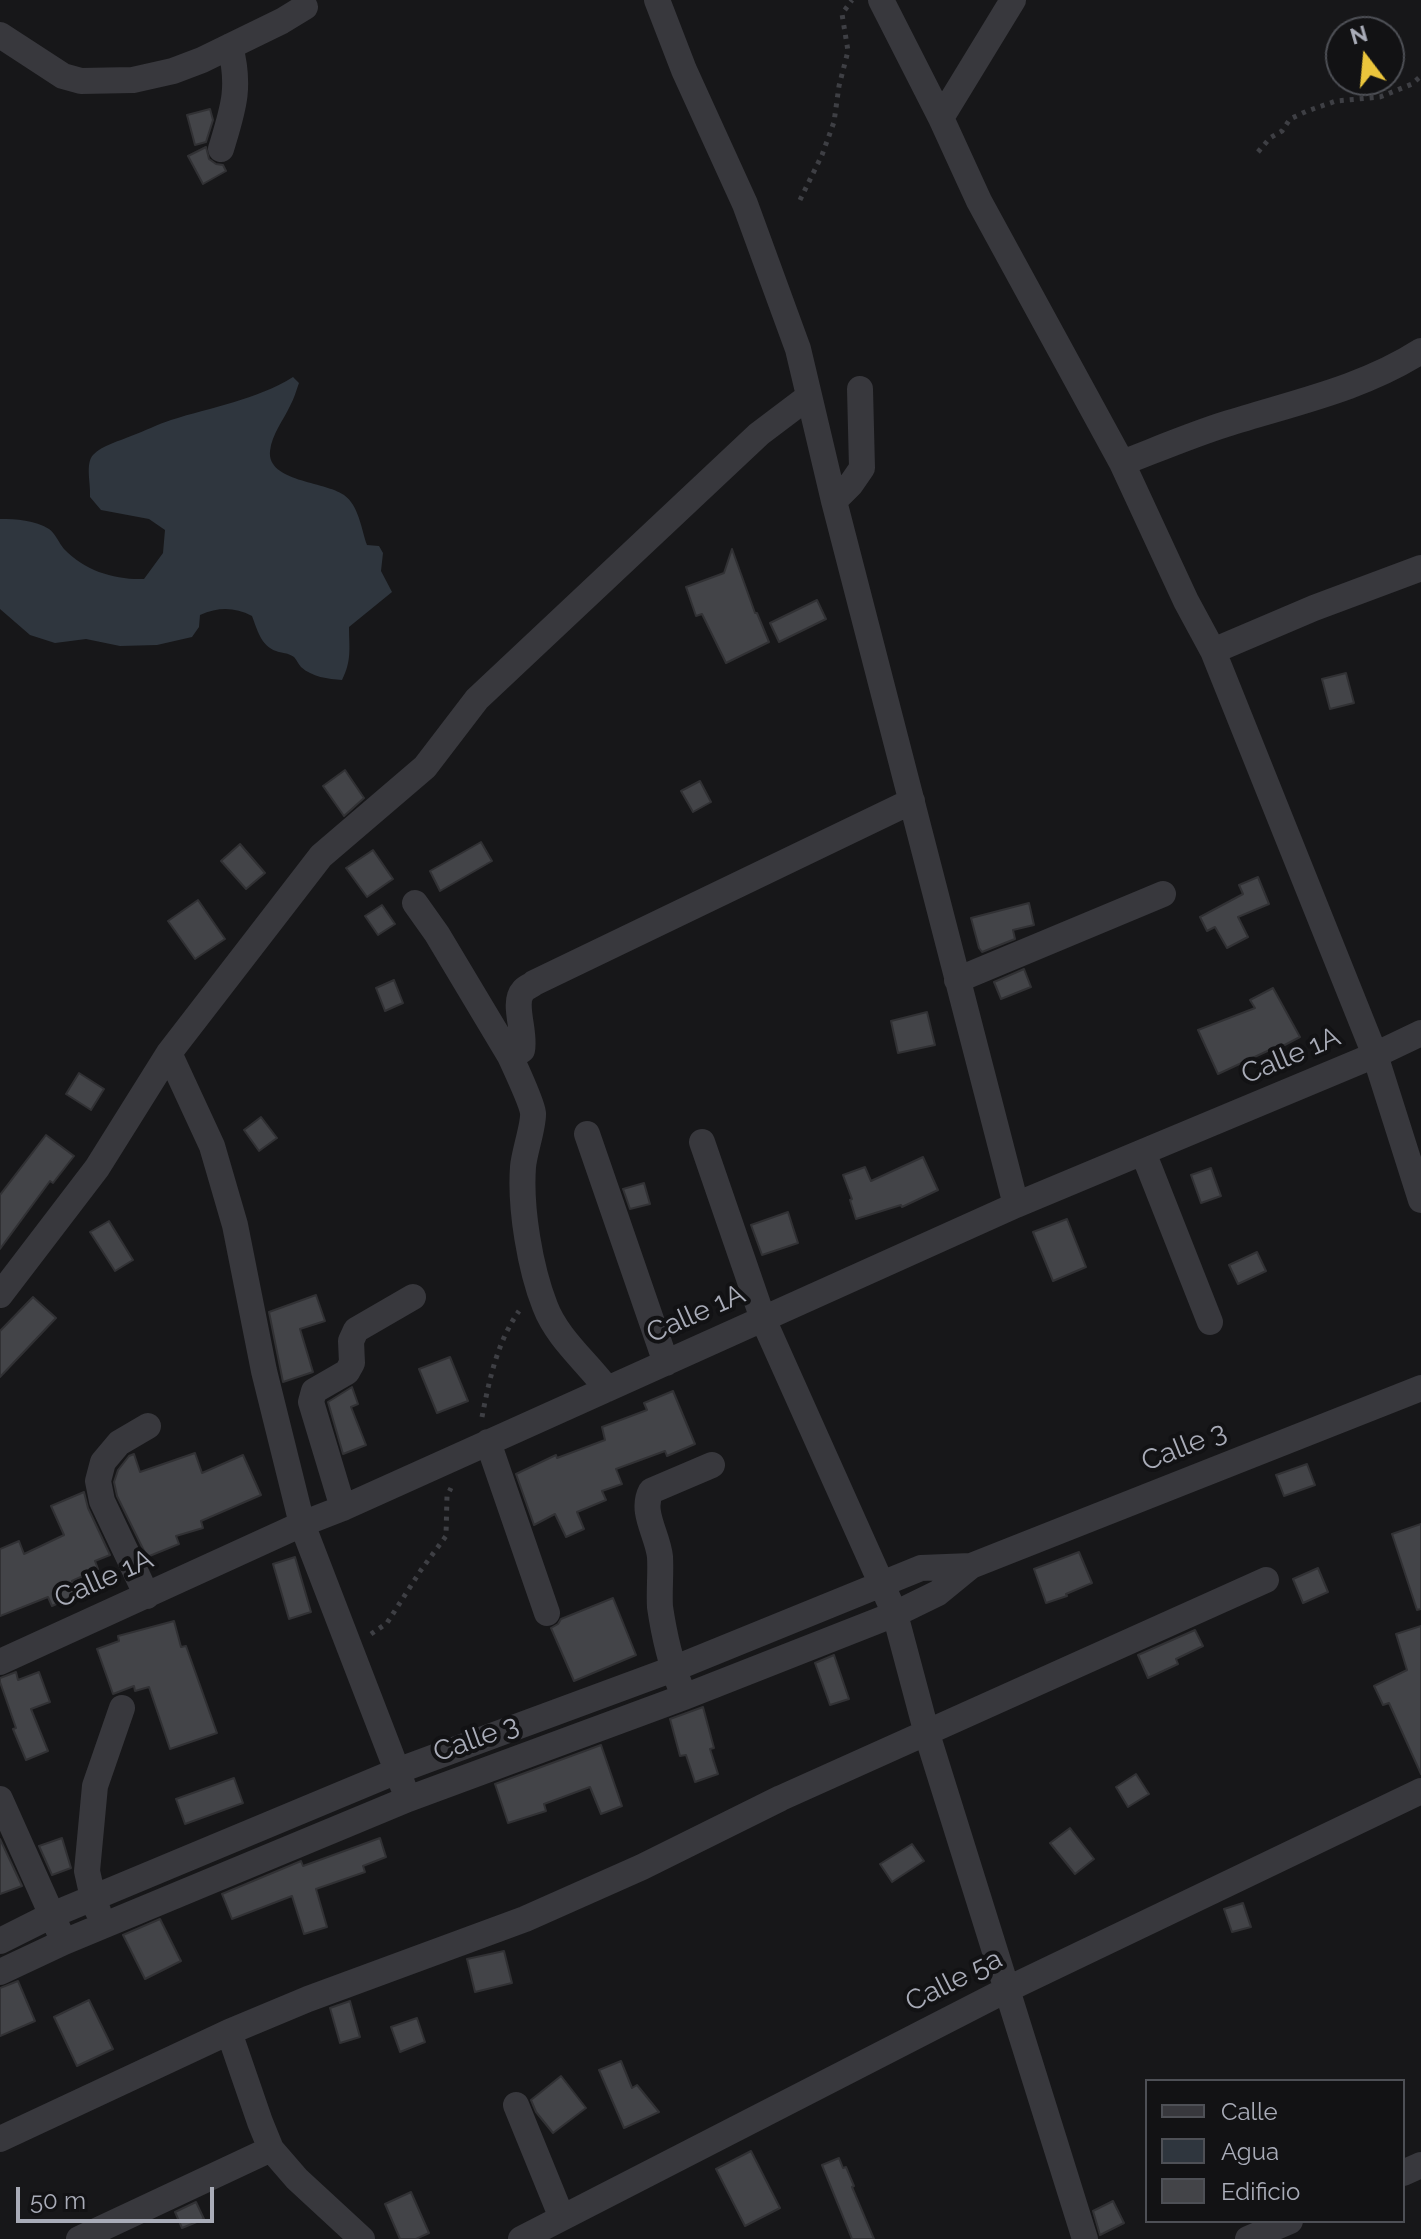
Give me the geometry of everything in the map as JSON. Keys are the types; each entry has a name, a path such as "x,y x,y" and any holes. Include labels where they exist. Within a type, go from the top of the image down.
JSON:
{"street":[{"path":"657,0 684,70 745,204 798,349 834,501 1016,1205"},
{"path":"881,0 979,201 1122,463 1186,601 1213,651 1375,1055 1421,1200"},
{"path":"941,118 1013,0"},
{"path":"0,35 63,76 101,82 150,78 202,60 305,7"},
{"path":"221,149 236,96 237,79 230,46"},
{"path":"1122,463 1226,424 1343,388 1421,351"},
{"path":"834,501 862,468 860,389"},
{"path":"0,1295 97,1168 169,1053 321,856 425,767 477,699 759,434 808,397"},
{"path":"1213,651 1314,608 1421,568"},
{"path":"510,1056 522,1050 524,1039 518,1004 522,992 534,983 912,801"},
{"path":"957,980 1163,894"},
{"path":"415,903 510,1056 533,1113 523,1167 523,1203 533,1268 545,1308 566,1342 588,1363 607,1389"},
{"name":"Calle 1A","path":"0,1662 1016,1205 1421,1033"},
{"path":"169,1053 212,1146 235,1225 264,1371 302,1524 408,1799"},
{"path":"587,1134 666,1363"},
{"path":"702,1142 763,1319 895,1614 927,1734 1085,2239"},
{"path":"1143,1152 1210,1322"},
{"path":"343,1508 311,1402 312,1396 314,1391 347,1372 352,1363 351,1341 356,1330 413,1297"},
{"name":"Calle 3","path":"0,1972 64,1942 408,1799 684,1697 895,1614 938,1593 971,1566 1421,1388"},
{"path":"147,1596 102,1501 98,1481 103,1462 119,1443 148,1426"},
{"path":"482,1445 547,1613"},
{"path":"684,1697 673,1669 660,1606 660,1554 647,1498 651,1491 712,1465"},
{"name":"Calle 3","path":"0,1941 52,1915 397,1771 673,1669 921,1568 971,1566"},
{"path":"0,2139 229,2032 308,1999 525,1919 642,1867 781,1798 1266,1580"},
{"path":"105,1925 93,1898 87,1871 95,1786 122,1708"},
{"name":"Calle 5a","path":"521,2239 1006,1990 1421,1791"},
{"path":"0,1799 64,1942"},
{"path":"229,2032 271,2149 297,2179 362,2239"},
{"path":"516,2105 562,2218"},
{"path":"79,2239 271,2149"},
{"path":"1248,2239 1285,2223"}],"path":[{"path":"800,200 834,122 848,51 842,14 852,0"},
{"path":"1258,152 1270,138 1282,131 1290,119 1307,111 1336,101 1380,97 1412,84 1421,76"},
{"path":"482,1445 491,1373 511,1321 538,1284"},
{"path":"346,1640 370,1635 387,1623 446,1536 447,1496 454,1484"}],"water":[{"path":"293,377 299,383 273,439 271,461 287,475 335,490 349,500 356,511 367,545 379,546 383,553 381,571 392,592 349,627 349,660 342,680 310,673 292,656 271,649 260,636 252,616 239,611 220,609 200,615 199,627 192,637 157,645 120,646 86,639 55,643 30,635 0,609 0,519 44,526 81,563 111,576 144,579 163,553 165,530 149,519 101,510 90,497 89,469 93,455 106,446 161,423 249,397"}],"building":[{"path":"210,109 213,120 206,142 195,145 187,115"},
{"path":"206,147 209,159 223,165 226,171 203,184 188,156"},
{"path":"732,549 769,642 726,663 702,614 696,616 686,587 724,573"},
{"path":"817,600 826,619 779,642 770,623"},
{"path":"1346,673 1354,703 1330,709 1322,679"},
{"path":"345,770 364,798 344,816 323,786"},
{"path":"700,781 711,802 693,812 681,791"},
{"path":"481,842 492,861 440,891 430,871"},
{"path":"240,844 265,873 246,889 221,861"},
{"path":"373,850 393,879 367,897 346,868"},
{"path":"1258,877 1269,904 1238,917 1248,937 1227,948 1215,927 1207,931 1200,917 1243,894 1239,885"},
{"path":"198,900 225,939 195,959 168,921"},
{"path":"1029,903 1034,925 1013,930 1015,939 982,952 971,918"},
{"path":"382,905 395,924 378,935 365,916"},
{"path":"1024,969 1031,987 1001,999 994,982"},
{"path":"394,980 403,1003 385,1011 376,988"},
{"path":"1273,988 1300,1037 1218,1074 1198,1030 1255,1008 1250,1000"},
{"path":"927,1012 935,1045 898,1053 891,1021"},
{"path":"79,1073 104,1089 91,1110 66,1094"},
{"path":"261,1117 277,1138 259,1151 244,1130"},
{"path":"46,1135 74,1156 53,1183 50,1181 0,1249 0,1195"},
{"path":"923,1157 938,1190 902,1207 856,1219 843,1175 865,1167 871,1181"},
{"path":"1211,1168 1221,1196 1201,1203 1191,1175"},
{"path":"644,1183 650,1204 630,1209 623,1189"},
{"path":"788,1212 798,1243 762,1255 751,1225"},
{"path":"1067,1219 1086,1267 1053,1281 1033,1232"},
{"path":"109,1221 133,1260 115,1271 90,1232"},
{"path":"1257,1252 1266,1271 1238,1284 1229,1265"},
{"path":"316,1295 325,1321 300,1329 313,1372 283,1382 269,1312"},
{"path":"33,1297 56,1318 0,1377 0,1331"},
{"path":"450,1357 468,1401 437,1413 419,1369"},
{"path":"352,1387 358,1404 351,1407 366,1445 343,1454 328,1402"},
{"path":"673,1391 695,1444 667,1456 665,1451 616,1469 622,1484 602,1491 606,1500 577,1512 584,1529 566,1537 555,1514 534,1525 516,1474 556,1455 557,1458 605,1440 602,1427 647,1410 644,1403"},
{"path":"195,1453 202,1473 243,1455 261,1495 201,1521 203,1528 176,1536 179,1544 147,1557 117,1496 114,1482 118,1470 134,1454 140,1472"},
{"path":"1307,1464 1315,1485 1284,1496 1276,1475"},
{"path":"84,1492 88,1508 110,1555 95,1561 98,1569 72,1581 78,1594 52,1606 48,1597 0,1616 0,1549 19,1541 24,1554 64,1535 51,1506"},
{"path":"1421,1524 1421,1609 1417,1610 1392,1534"},
{"path":"1079,1552 1092,1583 1046,1603 1034,1569"},
{"path":"295,1557 311,1612 289,1619 273,1564"},
{"path":"1318,1568 1328,1592 1303,1603 1293,1579"},
{"path":"613,1598 636,1655 574,1681 551,1628 561,1619"},
{"path":"174,1621 181,1647 186,1646 217,1733 170,1749 149,1687 135,1691 134,1686 113,1694 97,1649 119,1641 118,1636"},
{"path":"1421,1626 1421,1774 1389,1703 1383,1705 1374,1686 1407,1670 1396,1634"},
{"path":"1195,1630 1203,1646 1176,1659 1178,1664 1148,1678 1138,1655"},
{"path":"834,1655 849,1699 830,1705 815,1663"},
{"path":"16,1672 18,1680 39,1672 50,1702 31,1709 48,1751 26,1760 13,1729 16,1728 0,1682 0,1678"},
{"path":"703,1707 718,1774 695,1782 686,1755 680,1756 670,1719"},
{"path":"601,1745 622,1806 601,1814 590,1787 544,1804 546,1811 508,1823 495,1784"},
{"path":"1136,1774 1149,1794 1128,1807 1116,1787"},
{"path":"234,1778 243,1803 185,1824 176,1799"},
{"path":"1070,1828 1094,1859 1075,1874 1050,1843"},
{"path":"62,1838 71,1868 52,1875 39,1846"},
{"path":"380,1838 386,1857 363,1866 365,1872 316,1889 327,1927 304,1934 292,1896 232,1919 222,1894 301,1861 303,1866"},
{"path":"0,1839 22,1886 0,1894"},
{"path":"912,1844 924,1861 892,1882 880,1864"},
{"path":"1243,1903 1251,1927 1232,1932 1224,1909"},
{"path":"160,1919 181,1961 145,1979 123,1935"},
{"path":"504,1951 512,1983 475,1992 467,1959"},
{"path":"18,1981 35,2021 0,2036 0,1988"},
{"path":"89,2000 113,2049 77,2066 54,2017"},
{"path":"350,2001 360,2037 340,2043 330,2008"},
{"path":"417,2018 425,2042 400,2052 391,2027"},
{"path":"621,2061 632,2088 637,2085 659,2112 624,2128 599,2070"},
{"path":"561,2076 586,2108 553,2133 536,2112 531,2100"},
{"path":"751,2151 780,2208 745,2226 716,2169"},
{"path":"839,2158 843,2168 846,2167 874,2239 852,2239 822,2165"},
{"path":"411,2192 429,2233 416,2239 400,2239 385,2204"},
{"path":"1113,2201 1124,2223 1100,2235 1093,2211"},
{"path":"196,2202 204,2219 182,2228 175,2212"}]}
